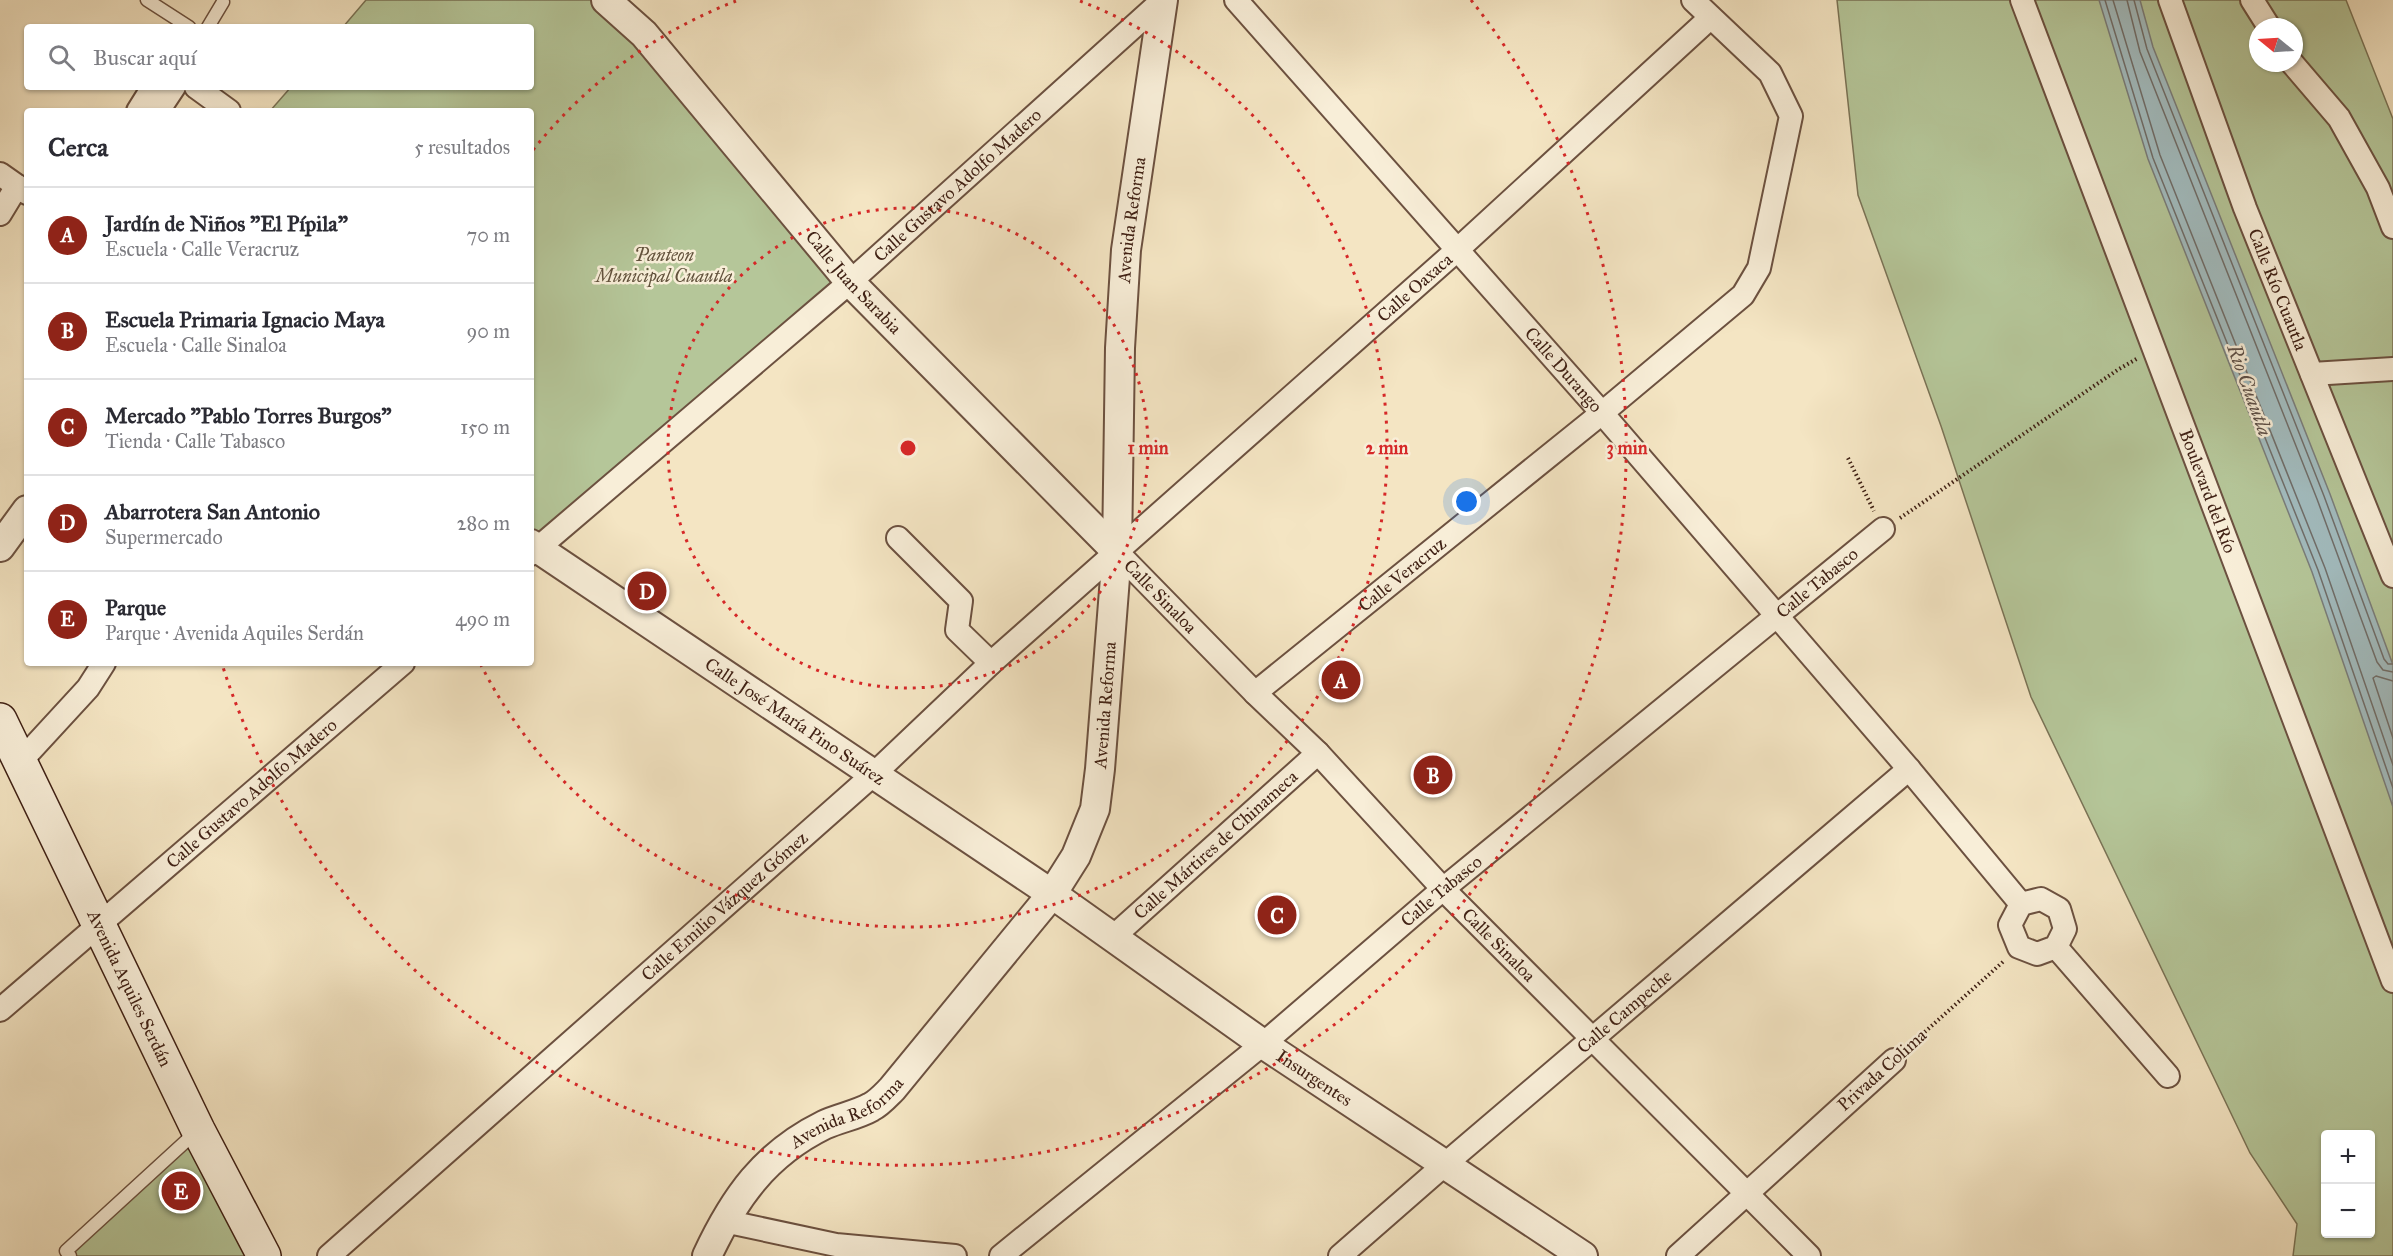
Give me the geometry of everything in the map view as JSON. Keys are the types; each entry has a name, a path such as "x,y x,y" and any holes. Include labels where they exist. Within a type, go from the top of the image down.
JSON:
{"main road":[{"name":"Avenida Aquiles Serdán","path":"0,720 198,1130 264,1256"}],"street":[{"name":"Calle Juan Sarabia","path":"606,0 644,34 850,282 1117,552"},
{"name":"Calle Gustavo Adolfo Madero","path":"534,548 850,282 1163,0"},
{"name":"Avenida Reforma","path":"707,1256 724,1221 746,1188 771,1161 794,1141 826,1124 872,1107 892,1089 1052,894 1076,856 1095,808 1117,552 1120,348 1126,250 1163,0"},
{"name":"Calle Durango","path":"1236,0 1456,251 1602,413 2021,904"},
{"name":"Calle Veracruz","path":"1255,693 1602,413 1743,295 1759,268 1768,214 1791,116 1770,73 1693,0"},
{"name":"Boulevard del Río","path":"2022,0 2393,981"},
{"name":"Calle Río Cuautla","path":"2170,0 2245,208 2393,576"},
{"path":"2252,0 2263,18"},
{"name":"Calle Oaxaca","path":"1117,552 1456,251 1710,18"},
{"path":"2300,72 2338,118 2378,188 2393,227"},
{"path":"140,108 151,90"},
{"path":"160,108 172,90"},
{"path":"200,90 225,108"},
{"path":"0,214 15,184"},
{"path":"2312,374 2393,369"},
{"path":"0,547 24,514"},
{"name":"Calle Tabasco","path":"1001,1256 1263,1044 1443,889 1883,529"},
{"path":"898,538 961,601 957,630 991,663"},
{"name":"Calle José María Pino Suárez","path":"534,550 1052,894"},
{"name":"Calle Emilio Vázquez Gómez","path":"329,1256 874,774 991,663 1117,552"},
{"name":"Calle Sinaloa","path":"1117,552 1255,693 1318,753 1443,889 1809,1256"},
{"path":"19,763 88,688 102,666"},
{"name":"Calle Gustavo Adolfo Madero","path":"0,1010 97,924 399,666"},
{"name":"Calle Mártires de Chinameca","path":"1113,938 1318,753"},
{"name":"Calle Campeche","path":"1340,1256 1909,770"},
{"name":"Insurgentes","path":"1052,894 1263,1044 1443,1166 1582,1256"},
{"path":"2041,899 2059,909 2065,929 2055,948 2037,954 2019,947 2010,925 2021,904 2041,899"},
{"path":"2055,948 2168,1076"},
{"name":"Privada Colima","path":"1678,1256 1894,1060"},
{"path":"724,1221 833,1250 955,1256"}],"lane":[{"path":"147,0 184,24"},
{"path":"210,24 223,3"},
{"path":"70,1256 66,1251 198,1130"}],"path":[{"path":"1848,458 1883,529 2119,369 2154,349"},
{"name":"Privada Colima","path":"1894,1060 2019,947"}],"green space":[{"name":"Panteon Municipal Cuautla","path":"366,0 606,0 850,282 534,542 534,108 273,108 288,90 534,90 534,24 346,24"},
{"path":"1837,0 2346,0 2393,119 2393,1256 2293,1256 2297,1224 2250,1153 2031,697 1941,426 1858,195"},
{"path":"198,1130 264,1256 70,1256"}],"water":[{"name":"Rio Cuautla","path":"2099,0 2140,0 2153,47 2330,494 2393,665 2393,807 2312,572 2148,159"}],"place":[{"name":"Abarrotera San Antonio","path":"647,591"},
{"name":"Jardín de Niños \"El Pípila\"","path":"1341,680"},
{"name":"Escuela Primaria Ignacio Maya","path":"1433,775"},
{"name":"Mercado \"Pablo Torres Burgos\"","path":"1277,915"},
{"name":"Parque","path":"181,1191"}]}
